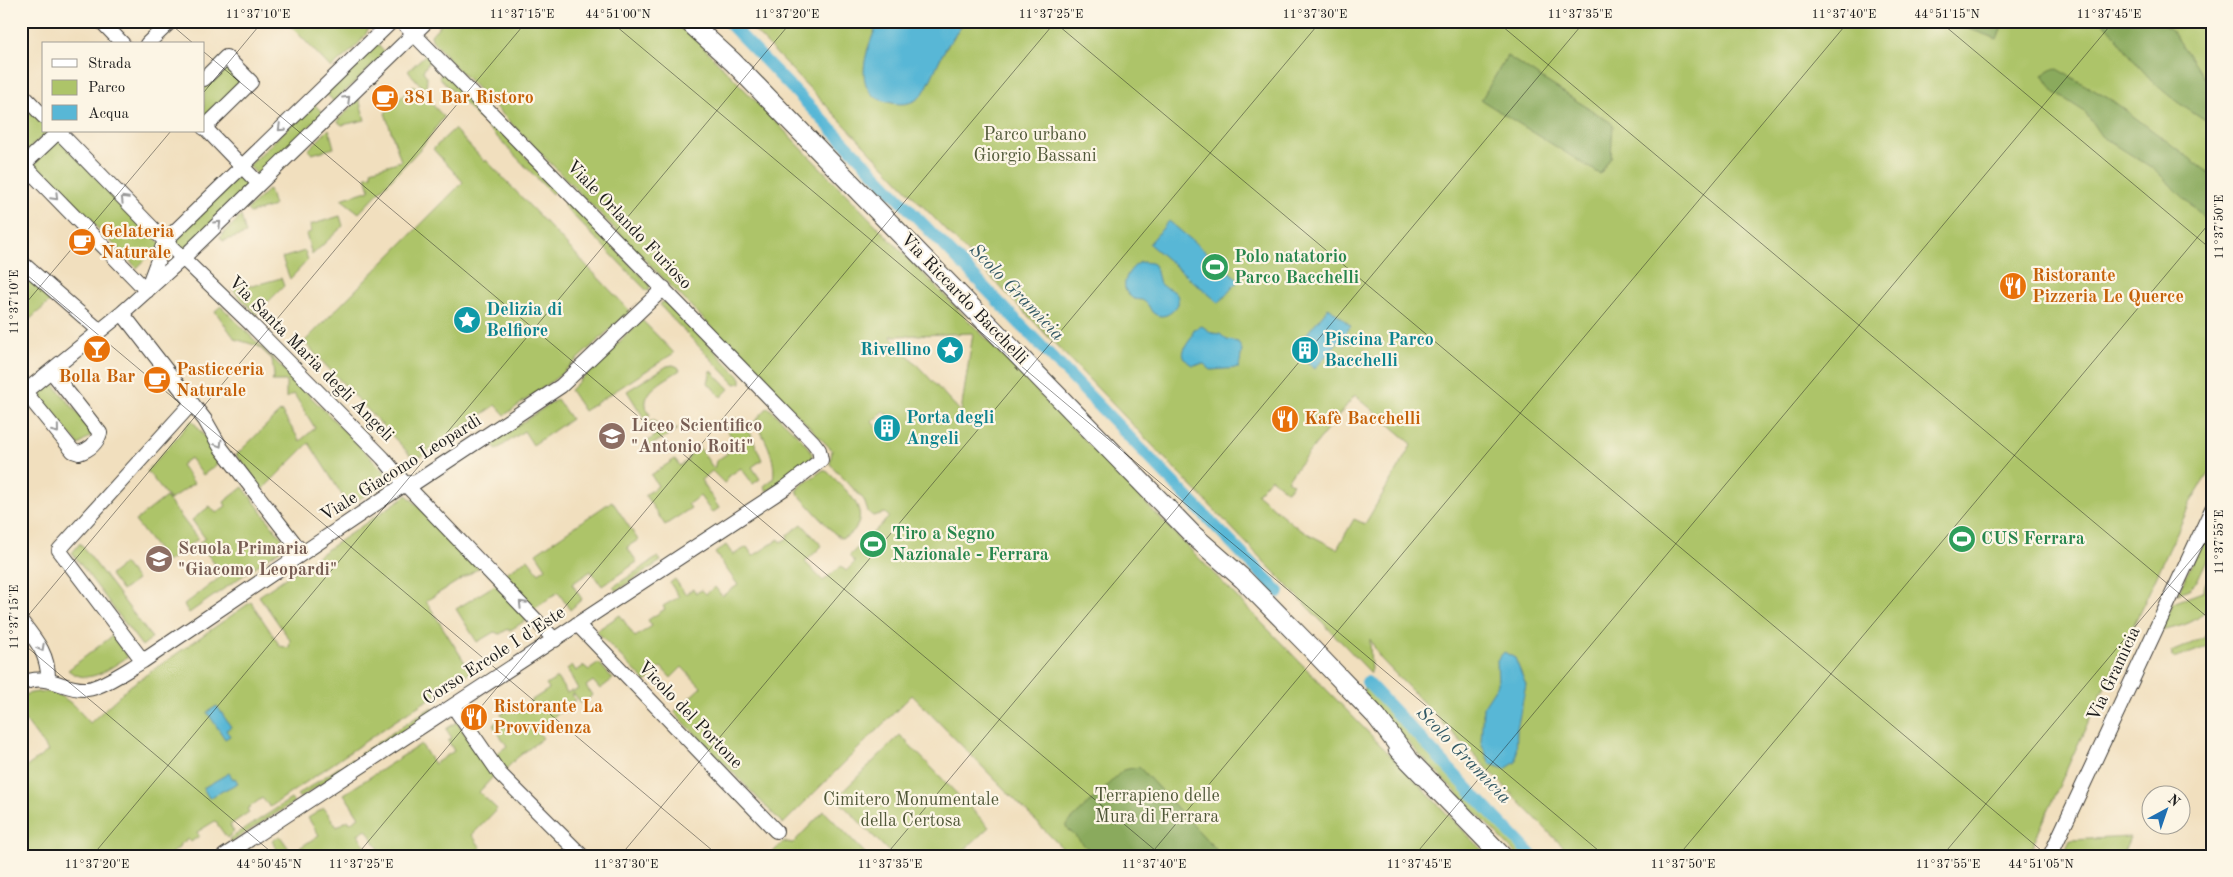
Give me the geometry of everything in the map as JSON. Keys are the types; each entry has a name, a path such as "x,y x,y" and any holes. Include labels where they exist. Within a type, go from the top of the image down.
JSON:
{"main road":[{"name":"Via Riccardo Bacchelli","path":"688,21 733,62 1194,536 1243,579 1303,649 1376,716 1407,757 1502,856"},
{"name":"Via Riccardo Bacchelli","path":"703,21 733,62"}],"street":[{"path":"101,21 121,42"},
{"path":"149,42 171,21"},
{"path":"147,290 165,241 392,21"},
{"name":"Viale Orlando Furioso","path":"401,21 813,442 819,450 821,460 805,474"},
{"path":"50,371 100,433 96,442 88,449 79,453 73,451 23,394 50,371 100,330 122,313 183,258 426,21"},
{"path":"205,78 226,57 251,82 205,127"},
{"path":"21,93 42,115"},
{"path":"314,96 332,114"},
{"path":"205,129 259,184"},
{"path":"57,132 22,164 147,290"},
{"name":"Via Santa Maria degli Angeli","path":"59,132 165,241 252,325 377,451 396,471 405,484 555,640"},
{"path":"21,262 100,330"},
{"name":"Viale Giacomo Leopardi","path":"48,680 86,690 98,686 143,660 405,484 416,482 561,386 664,288"},
{"path":"122,313 192,403 207,423 221,448 302,553"},
{"path":"143,660 60,550 192,403"},
{"name":"Corso Ercole I d'Este","path":"224,856 805,474"},
{"name":"Via Gramicia","path":"2050,856 2212,508"},
{"path":"21,621 41,647 47,662 48,680 32,680 21,684"},
{"name":"Vicolo del Portone","path":"577,624 776,831"},
{"path":"453,706 500,774 582,856"}],"green space":[{"path":"286,21 368,21 369,27 356,47 331,68"},
{"name":"Terrapieno delle Mura di Ferrara","path":"444,21 678,21 1488,856 1070,856 912,695 783,824 674,712 701,687 682,667 671,678 661,667 646,682 596,631 620,615 635,637 652,626 648,620 665,609 663,606 679,597 670,583 675,579 685,594 693,589 696,593 702,590 706,594 715,587 722,596 738,585 715,553 726,545 733,555 747,547 753,556 779,539 781,542 788,538 787,535 802,524 822,546 805,562 823,581 841,566 846,571 855,562 849,556 889,517 885,513 873,516 868,512 864,500 830,464 832,450 456,67 432,40 431,35","holes":["973,333 961,412 891,337 891,336","883,411 896,423 893,426 901,434 892,444 872,422"]},
{"name":"Parco urbano Giorgio Bassani","path":"745,21 879,21 867,51 921,96 944,51 965,21 2212,21 2212,467 2193,498 2028,856 1572,856 1380,658 1370,639 1371,673","holes":["1506,56 1612,124 1611,157 1600,174","1355,395 1412,444 1365,524 1354,519 1337,549 1299,529 1257,494 1271,478 1287,491 1293,484 1287,480"]},
{"path":"1960,21 2004,21 1997,39 1964,27"},
{"path":"2102,21 2159,21 2173,32 2212,89 2212,125 2185,107 2151,80"},
{"path":"376,43 385,53 334,102 325,92"},
{"path":"426,54 429,62 423,71 427,77 426,91 408,71"},
{"path":"1507,56 1613,124 1611,157 1600,174 1481,100"},
{"path":"226,65 243,83 206,120 205,86"},
{"path":"2055,68 2113,101 2212,175 2212,225 2154,169 2101,136 2085,112 2054,92 2043,75"},
{"path":"443,72 557,189 552,194 439,77"},
{"path":"414,85 444,117 421,148 359,213 341,199 370,190 366,176 372,175 371,170 401,161 385,113"},
{"path":"359,99 365,120 342,125 337,121"},
{"path":"21,101 42,122 42,132 49,132 31,146 32,148 25,155 21,151"},
{"path":"313,103 323,113 259,176 249,166"},
{"path":"329,129 334,148 312,154 308,150"},
{"path":"454,129 630,311 559,376 505,415 496,405 415,460 304,342 463,182 433,149"},
{"path":"58,139 161,244 137,268 33,163"},
{"path":"240,174 250,185 182,251 172,240"},
{"path":"269,189 274,206 250,213 247,210"},
{"path":"568,200 650,285 649,291 563,205"},
{"path":"241,216 246,234 223,241 220,237"},
{"path":"340,216 343,226 312,255 306,234 311,232 310,225"},
{"path":"305,251 308,260 290,279 282,258"},
{"path":"21,269 54,298 21,327"},
{"path":"281,278 284,286 256,314 232,289 243,285 252,286"},
{"path":"662,302 667,302 741,378 741,383 735,384 665,311 660,305"},
{"path":"221,306 391,478 349,506 309,443 263,489 236,455 281,411 300,441 315,428 294,394 286,398 286,381 272,381 274,376 272,359 258,346 235,339 215,311"},
{"path":"642,320 674,353 584,411 570,390"},
{"path":"673,365 680,370 653,388 646,400 646,407 650,415 647,417 650,422 654,420 664,429 679,428 647,448 644,444 655,436 627,391 667,366"},
{"path":"711,370 729,389 721,397 708,383"},
{"path":"51,381 94,433 79,445 36,394"},
{"path":"557,399 571,419 533,445 524,431 496,450 492,443"},
{"path":"768,407 803,441 811,452 812,458 811,464 767,491 764,486 773,479 772,457 766,441 754,422"},
{"path":"736,418 750,432 762,460 752,467 760,479 753,484 741,468 726,478 728,480 724,483 712,471 701,480 719,508 712,513 700,496 688,504 691,508 665,525 645,495 658,486 651,475 675,459 680,466 691,455 688,450 697,444 714,469 716,461 728,453 723,446 733,439 724,425"},
{"path":"192,420 223,460 203,475 190,458 181,465 194,483 170,500 147,471"},
{"path":"823,470 828,472 846,490 859,511 857,526 850,534 841,538 834,533 799,495 797,490"},
{"path":"243,487 287,545 189,613 184,605 223,575 199,543 205,538 192,520 210,506 216,513 226,506 224,502"},
{"path":"407,495 479,568 426,601 471,672 395,721 270,807 262,798 247,809 249,812 230,825 234,832 227,838 215,821 197,832 199,836 191,842 188,839 179,845 180,847 172,853 174,856 21,856 21,771 48,751 21,715 21,696 43,692 60,696 75,707 90,723 130,686 251,602 280,646 289,648 290,640 259,596"},
{"path":"166,497 198,539 167,562 135,521"},
{"path":"612,501 638,540 627,547 637,562 602,586 591,571 572,584 582,599 570,610 558,592 534,609 501,576 528,559 539,573 546,568 536,553"},
{"path":"2212,521 2212,549 2197,581 2189,589 2178,593"},
{"path":"80,543 152,638 142,646 72,553"},
{"path":"658,557 661,561 616,591 613,587"},
{"path":"124,564 137,580 122,591 110,575"},
{"path":"2208,578 2212,579 2211,593 2204,612 2198,618 2181,626 2158,632 2173,603 2202,592"},
{"path":"495,585 528,619 509,631 508,629 500,634 494,632 477,642 456,609"},
{"path":"2212,622 2212,645 2174,659 2171,652 2204,638"},
{"path":"112,636 128,657 99,674 91,676 76,675 68,670"},
{"path":"599,663 613,679 600,689 593,681 586,686 592,695 583,705 574,694 572,695 575,700 537,731 543,738 518,757 505,770 495,755 507,746 493,725 503,717 501,714 505,711 503,707 512,701 518,709 549,689 546,685 557,678 567,693 572,690 573,692 578,689 567,669 572,665 576,671 584,666 589,670"},
{"path":"1364,686 1526,856 1518,856 1363,696"},
{"path":"432,707 434,711 362,758 360,754"},
{"path":"457,722 493,775 479,792 497,809 472,835 481,848 468,856 380,856 382,854 366,829 358,834 371,856 269,856 278,851 272,841 280,836 292,853 319,835 308,818 324,808 337,827 348,820 350,823 359,817 344,794 421,744 434,764 454,751 448,741 452,738 446,729"},
{"name":"Cimitero Monumentale della Certosa","path":"900,735 989,827 958,856 893,856 836,798"},
{"path":"352,759 354,762 300,798 297,795"},
{"name":"Terrapieno delle Mura di Ferrara","path":"1139,767 1222,856 1095,856 1065,826 1123,770"},
{"path":"291,799 294,802 231,842 229,839"},
{"name":"Cimitero Monumentale della Certosa","path":"824,811 868,856 769,856 783,842 793,843"},
{"path":"2130,837 2122,856 2063,856 2070,840"}],"water":[{"path":"879,21 965,21 943,53 923,94 914,101 899,104 892,103 878,99 869,91 865,81 864,69 870,44"},
{"path":"1169,221 1239,280 1219,303 1149,244"},
{"path":"1141,262 1152,263 1156,268 1160,284 1176,293 1178,304 1167,315 1156,315 1148,304 1133,298 1127,293 1125,288 1126,278 1132,268"},
{"path":"1329,307 1351,326 1315,369 1293,350"},
{"path":"1202,326 1212,333 1220,334 1227,340 1238,342 1242,350 1239,368 1211,370 1204,364 1192,365 1185,360 1183,354 1194,329"},
{"path":"1504,652 1515,658 1526,685 1517,729 1516,762 1505,769 1490,764 1481,742 1483,707 1498,684 1497,660"},
{"path":"217,706 231,727 226,730 230,736 225,739 207,712"},
{"path":"229,773 238,783 209,798 203,788"}],"waterway":[{"name":"Scolo Gramicia","path":"727,21 1279,592"},
{"name":"Scolo Gramicia","path":"1367,682 1532,856"}],"place":[{"name":"381 Bar Ristoro","path":"385,98"},
{"name":"Gelateria Naturale","path":"82,242"},
{"name":"Polo natatorio Parco Bacchelli","path":"1215,267"},
{"name":"Ristorante Pizzeria Le Querce","path":"2013,286"},
{"name":"Delizia di Belfiore","path":"467,320"},
{"name":"Bolla Bar","path":"97,349"},
{"name":"Rivellino","path":"950,350"},
{"name":"Piscina Parco Bacchelli","path":"1305,350"},
{"name":"Pasticceria Naturale","path":"157,380"},
{"name":"Kafè Bacchelli","path":"1285,419"},
{"name":"Porta degli Angeli","path":"887,428"},
{"name":"Liceo Scientifico \"Antonio Roiti\"","path":"612,436"},
{"name":"CUS Ferrara","path":"1962,539"},
{"name":"Tiro a Segno Nazionale - Ferrara","path":"873,544"},
{"name":"Scuola Primaria \"Giacomo Leopardi\"","path":"159,559"},
{"name":"Ristorante La Provvidenza","path":"474,717"}]}
